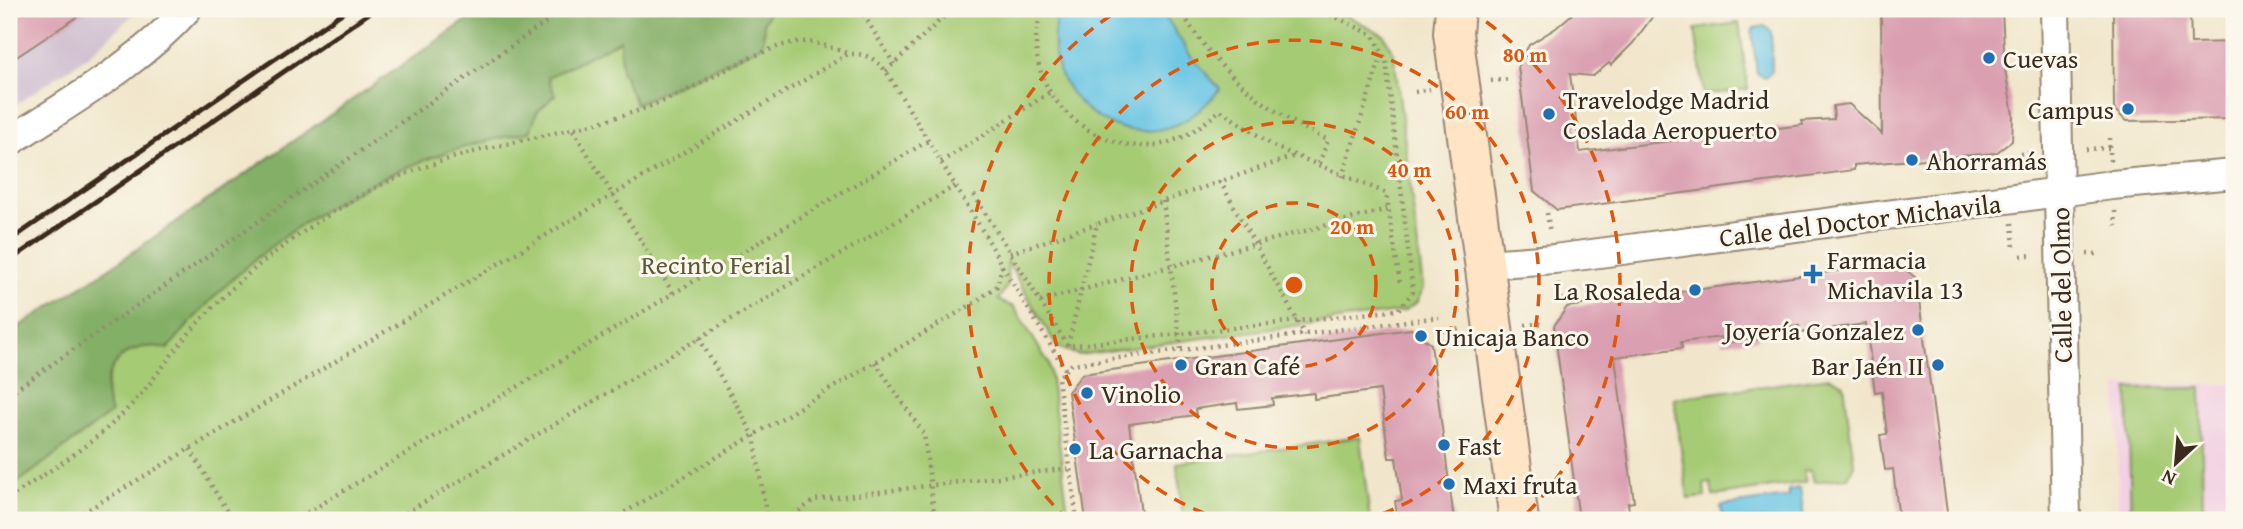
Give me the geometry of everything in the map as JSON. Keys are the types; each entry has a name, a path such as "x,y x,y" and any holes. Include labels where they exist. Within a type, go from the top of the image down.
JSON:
{"street":[{"path":"9,142 131,63 161,38 187,9"},
{"path":"1455,9 1453,33 1519,520"},
{"name":"Calle del Olmo","path":"2055,9 2066,520"},
{"name":"Calle del Doctor Michavila","path":"1485,264 1554,259 2059,192 2234,174"}],"path":[{"path":"9,394 565,9"},
{"path":"886,71 952,9"},
{"path":"1043,9 1037,40 1040,68 1049,93 1067,116 1090,133 1116,143 1145,146 1173,141 1199,129 1220,110 1275,147 1386,193 1400,283"},
{"path":"1180,9 1195,36 1229,76 1267,107 1328,140 1318,166"},
{"path":"1068,346 1398,310 1413,292 1386,60 1373,35 1319,9"},
{"path":"862,10 894,64"},
{"path":"9,498 77,452 107,427 134,402 192,329 294,237 357,197 422,165 573,130 687,92 793,42 821,44 848,54 863,53 886,71 1065,369"},
{"path":"1342,177 1382,53"},
{"path":"72,520 848,54"},
{"path":"941,162 1049,93"},
{"path":"573,130 673,293"},
{"path":"295,520 928,141"},
{"path":"1010,253 1295,156"},
{"path":"1220,181 1305,335"},
{"path":"394,520 955,186"},
{"path":"974,195 1068,346"},
{"path":"1163,201 1181,351"},
{"path":"1040,301 1388,209"},
{"path":"1068,346 1097,224"},
{"path":"612,520 997,286 1002,266"},
{"path":"1077,520 1058,378 1072,365 1439,317"},
{"path":"699,338 754,436 767,520"},
{"path":"876,362 924,434 935,520"},
{"path":"190,449 232,520"},
{"path":"788,520 814,500 1071,468"}],"shaded area":[{"path":"9,9 139,9 88,56 9,109"},
{"path":"2234,384 2234,514 2225,520 2118,520 2117,386"}],"green space":[{"path":"483,9 770,9 764,22 763,45 636,104 621,70 620,40 548,77 555,95 537,112 530,132 425,160 376,181 329,207 284,237 243,270 204,308 168,349 139,348 117,361 107,384 111,413 9,489 9,333 110,268"},
{"name":"Recinto Ferial","path":"484,9 1335,9 1384,35 1394,54 1423,288 1417,302 1404,311 1078,355 1057,347 1007,261 1008,285 998,300 1014,307 1049,364 1069,520 9,520 9,333 110,268"},
{"path":"1739,23 1748,89 1704,95 1695,29"},
{"path":"1830,377 1844,384 1854,464 1848,477 1814,482 1811,470 1803,471 1806,482 1713,496 1711,483 1704,484 1705,497 1688,499 1674,398"},
{"path":"2201,388 2203,520 2131,520 2128,389"},
{"path":"1360,437 1370,520 1183,520 1177,463"}],"water":[{"path":"1060,9 1161,9 1190,55 1220,89 1191,117 1169,127 1143,131 1119,127 1097,117 1078,101 1064,82 1056,59 1054,34"},
{"path":"1765,26 1771,31 1772,71 1765,78 1757,73 1752,32 1754,28"},
{"path":"1800,488 1804,520 1723,520 1721,506 1789,497 1788,490"}],"building":[{"path":"9,9 89,9 9,62"},
{"path":"1578,9 1658,9 1633,43 1611,65 1609,63 1593,76 1570,74 1580,152 1803,125 1802,121 1834,119 1833,106 1849,104 1882,134 1881,9 2002,9 2005,69 2013,115 2012,141 1996,153 1854,165 1854,170 1557,210 1534,191 1518,66 1529,45 1556,28"},
{"path":"2113,9 2190,9 2191,43 2234,42 2234,119 2126,121 2114,109"},
{"path":"1897,263 1916,278 1948,520 1899,520 1893,469 1885,470 1880,435 1887,434 1882,391 1875,392 1866,324 1800,333 1799,326 1757,332 1758,339 1723,343 1722,337 1681,342 1682,348 1615,357 1634,502 1628,503 1630,520 1579,520 1554,326 1567,307"},
{"path":"1411,329 1431,344 1454,520 1398,520 1395,501 1402,500 1396,458 1389,458 1380,390 1314,399 1314,393 1272,398 1273,405 1238,409 1237,403 1195,409 1196,415 1129,424 1142,520 1086,520 1068,392 1082,374"}],"railway":[{"path":"9,241 348,9"},
{"path":"9,261 375,9"}],"place":[{"name":"Cuevas","path":"1989,58"},
{"name":"Campus","path":"2128,109"},
{"name":"Travelodge Madrid Coslada Aeropuerto","path":"1549,114"},
{"name":"Ahorramás","path":"1912,160"},
{"name":"Farmacia Michavila 13","path":"1813,274"},
{"name":"La Rosaleda","path":"1695,290"},
{"name":"Joyería Gonzalez","path":"1918,330"},
{"name":"Unicaja Banco","path":"1421,336"},
{"name":"Gran Café","path":"1181,365"},
{"name":"Bar Jaén II","path":"1938,365"},
{"name":"Vinolio","path":"1087,393"},
{"name":"Fast","path":"1444,445"},
{"name":"La Garnacha","path":"1075,449"},
{"name":"Maxi fruta","path":"1449,484"}]}
